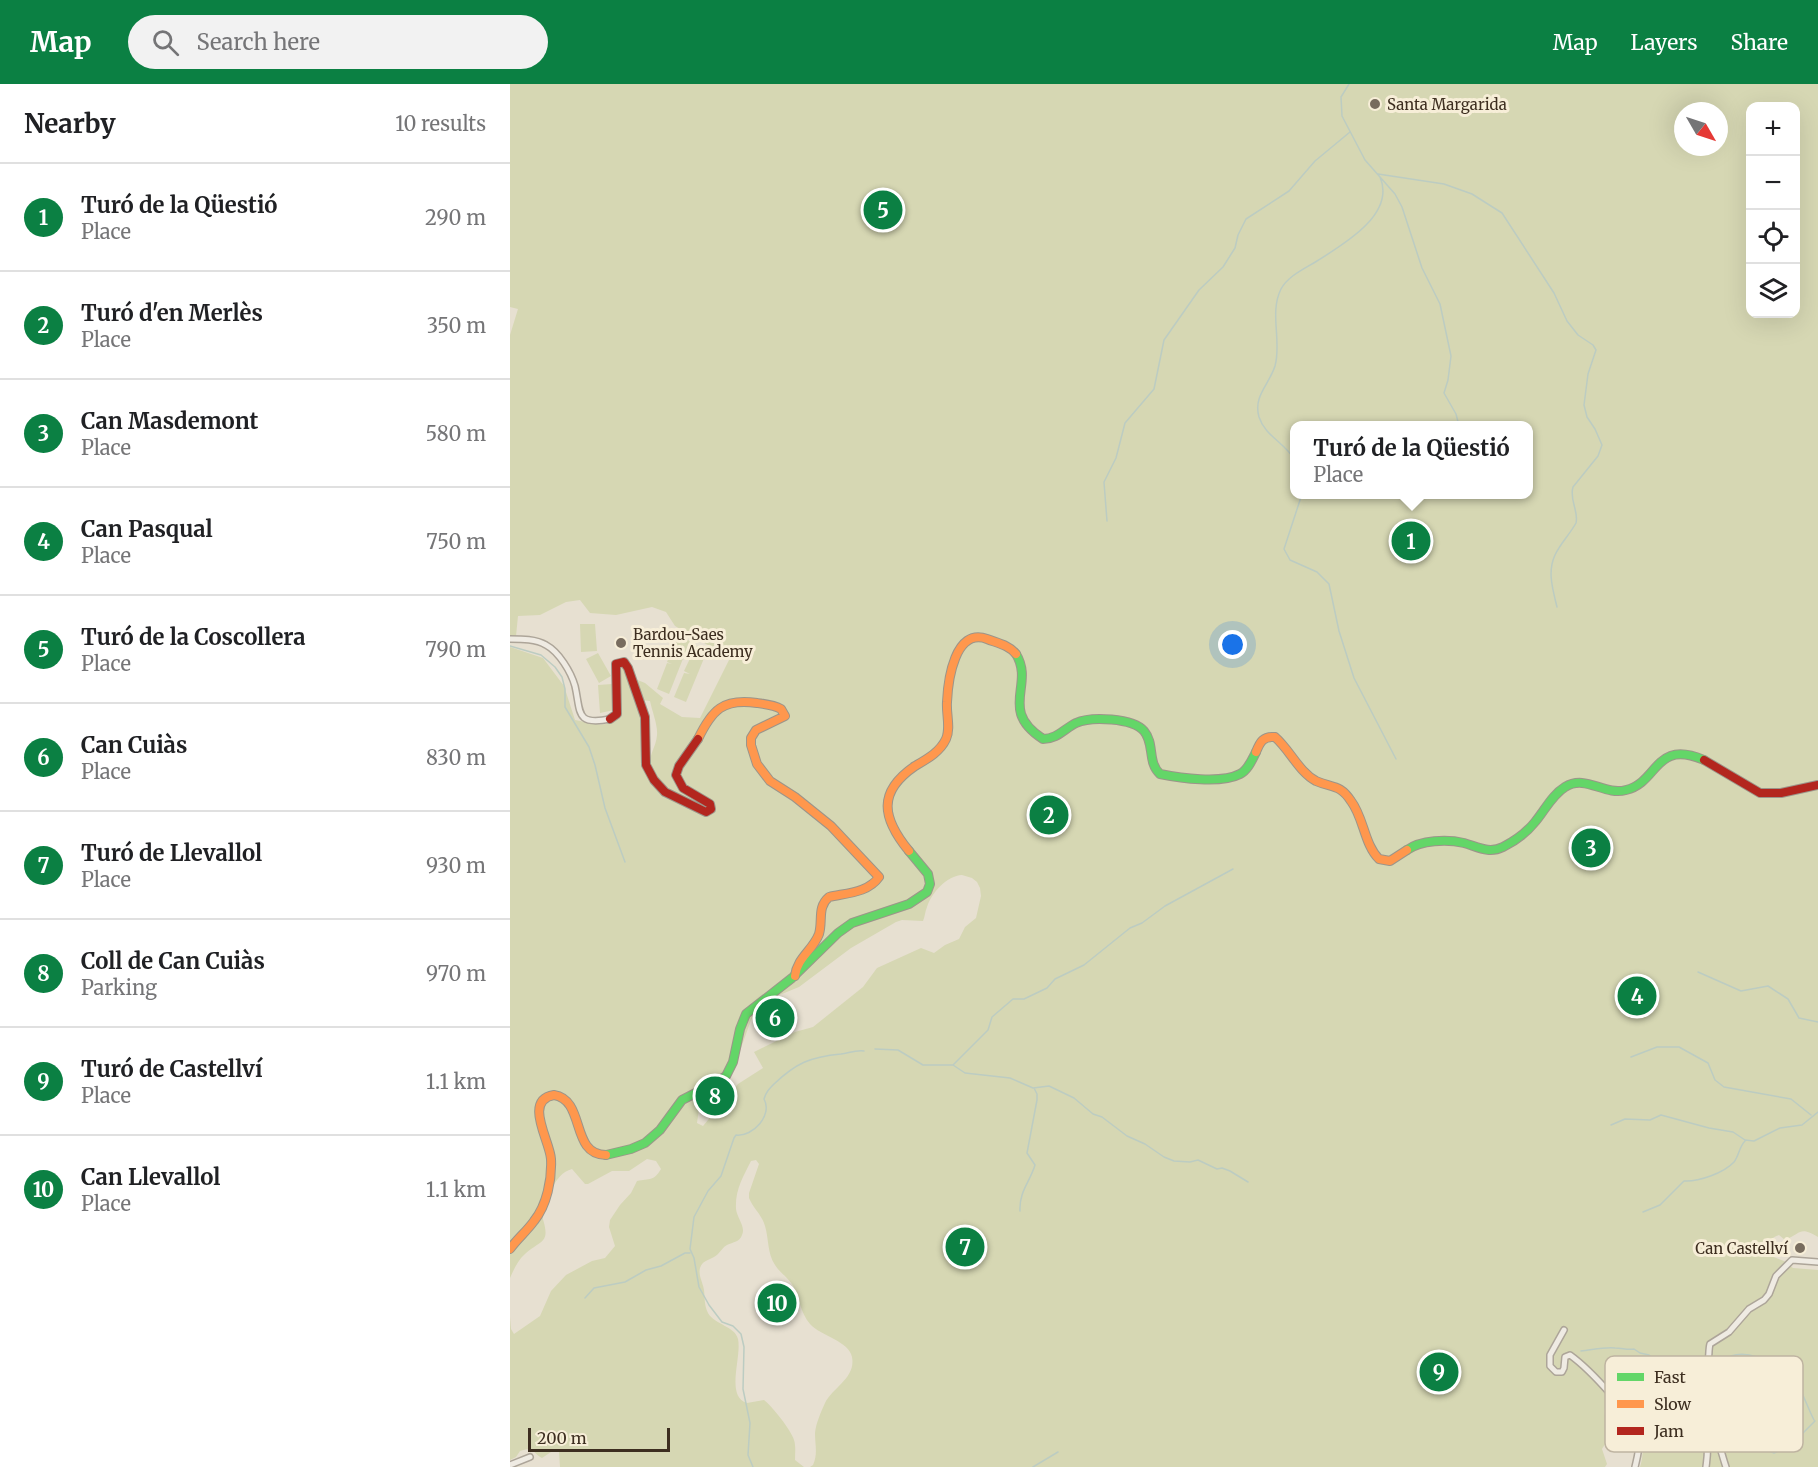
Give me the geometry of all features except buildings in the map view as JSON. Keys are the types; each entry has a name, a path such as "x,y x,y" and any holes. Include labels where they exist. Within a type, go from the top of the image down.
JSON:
{"main road":[{"path":"510,1249 539,1213 551,1172 550,1152 539,1114 540,1103 543,1099 550,1094 555,1094 567,1100 572,1108 580,1138 595,1154 606,1155 645,1145 654,1137 682,1099 720,1080 728,1073 733,1063 741,1024 752,1008 795,976 847,926 915,902 928,890 931,882 928,874 902,842 891,818 888,798 891,788 898,780 944,743 948,733 947,703 953,669 963,644 969,638 976,636 1007,647 1017,656 1020,664 1021,716 1027,728 1039,737 1052,739 1073,725 1086,720 1133,724 1143,729 1148,736 1153,768 1160,774 1228,778 1236,777 1248,769 1253,762 1260,741 1264,736 1271,735 1289,750 1314,780 1335,786 1344,792 1362,819 1372,852 1384,861 1396,859 1417,844 1458,842 1485,850 1497,849 1532,826 1548,804 1568,785 1580,782 1610,792 1623,792 1637,786 1653,767 1673,755 1688,755 1701,759 1760,794 1774,794 1818,785"},
{"path":"610,719 616,714 618,707 616,664 624,662 645,717 646,765 654,780 665,792 706,812 711,809 710,804 685,790 676,774 710,716 721,707 738,702 766,704 781,708 784,712 785,716 756,730 751,738 757,764 770,781 795,797 831,826 879,877 870,886 829,897 824,901 820,912 820,933 796,968 795,976"}],"street":[{"path":"510,639 539,642 551,648 572,677 579,712 591,720 610,719"},
{"path":"1709,1356 1710,1344 1732,1329 1749,1309 1764,1300 1776,1276 1792,1260 1818,1262"},
{"path":"1564,1330 1550,1355 1551,1368 1556,1372 1562,1372 1565,1357 1570,1354 1605,1387"},
{"path":"1635,1467 1638,1452"},
{"path":"1706,1467 1708,1452"},
{"path":"1722,1452 1726,1467"},
{"path":"510,1465 530,1457"}],"green space":[{"path":"510,84 1818,84 1818,1237 1804,1231 1785,1240 1779,1235 1770,1241 1764,1251 1793,1268 1818,1270 1818,1467 1640,1467 1643,1452 1803,1452 1803,1356 1605,1356 1605,1445 1602,1449 1607,1464 1605,1467 810,1467 815,1457 816,1425 825,1403 851,1371 852,1357 846,1347 810,1324 804,1315 793,1286 772,1260 764,1222 749,1198 759,1164 756,1160 751,1161 737,1196 736,1209 743,1229 741,1237 703,1263 700,1273 708,1313 733,1331 738,1339 736,1384 740,1399 747,1403 764,1400 771,1407 792,1436 795,1445 795,1460 804,1467 560,1467 559,1452 551,1452 542,1458 528,1449 520,1451 510,1460 510,1317 514,1334 540,1316 551,1291 566,1275 592,1261 605,1258 615,1246 609,1227 610,1220 631,1193 637,1181 653,1178 661,1169 656,1161 647,1159 629,1171 612,1171 588,1184 585,1184 572,1169 560,1176 552,1188 542,1216 545,1236 523,1256 510,1278 510,647 543,658 564,686 575,720 593,724 609,723 618,716 620,665 624,667 641,717 650,764 657,727 650,701 642,700 635,679 645,683 663,698 660,704 682,717 700,718 730,658 675,626 666,612 652,607 616,615 590,613 580,600 566,602 540,615 518,616 516,636 510,635 510,335 518,309 510,307","holes":["962,875 977,882 981,896 976,918 965,927 959,939 934,953 921,948 877,968 863,987 813,1027 795,1032 754,1052 763,1068 738,1084 703,1126 697,1123 701,1095 736,1062 751,1020 761,1007 777,996 799,987 851,948 896,922 923,921 929,901 946,882"]},
{"path":"580,624 595,624 597,651 581,652"},
{"path":"678,636 690,641 669,694 657,689 667,663 672,664 667,662"},
{"path":"696,646 707,651 686,702 674,697 684,673 690,674 684,671"},
{"path":"598,653 611,676 599,683 586,659"},
{"path":"612,684 614,710 600,713 598,685"}],"waterway":[{"path":"1349,84 1341,97 1342,116 1365,160 1395,194 1402,207 1422,268 1440,304 1451,356 1444,393 1458,421"},
{"path":"1107,521 1104,482 1116,458 1125,423 1154,389 1164,340 1199,290 1223,267 1235,248 1238,235 1246,219 1289,191 1315,161 1350,132"},
{"path":"1378,174 1444,184 1472,194 1502,213 1554,293 1567,321 1578,335 1593,345 1596,350 1588,374 1584,405 1587,417 1602,445 1598,456 1573,487 1576,523 1557,551 1551,568 1557,607"},
{"path":"1290,453 1262,424 1258,410 1260,397 1275,366 1277,356 1276,308 1278,298 1284,284 1292,277 1353,237 1365,226 1381,203 1383,191 1380,177"},
{"path":"1300,499 1284,549 1290,560 1317,572 1329,584 1339,631 1354,678 1396,759"},
{"path":"510,646 541,655 555,667 562,677 565,707 589,747 605,808 625,862"},
{"path":"953,1065 988,1030 992,1017 1013,999 1024,999 1047,988 1055,979 1084,965 1130,928 1233,869"},
{"path":"1698,972 1741,991 1768,986 1788,999 1799,1018 1818,1022"},
{"path":"1631,1057 1657,1047 1679,1047 1708,1063 1715,1080 1724,1087 1791,1099 1811,1115"},
{"path":"875,1049 898,1050 923,1065 953,1065 965,1073 1010,1078 1033,1088 1049,1086 1074,1098 1093,1114 1102,1117 1127,1136 1145,1144 1164,1157 1174,1161 1198,1160 1217,1169 1230,1171 1248,1182"},
{"path":"753,1467 748,1455 750,1423 743,1389 744,1347 741,1334 733,1326 722,1322 699,1287 694,1258 690,1249 694,1217 708,1191 721,1176 736,1135 742,1135 755,1129 764,1118 766,1112 764,1099 774,1084 789,1071 812,1059 864,1051"},
{"path":"1020,1211 1023,1192 1035,1165 1027,1153 1037,1100 1034,1088"},
{"path":"1611,1125 1625,1119 1650,1120 1661,1115 1733,1132 1745,1140 1754,1141 1780,1128 1802,1125 1818,1112"},
{"path":"1643,1212 1660,1205 1684,1181 1710,1176 1730,1166 1736,1160 1745,1141"},
{"path":"585,1298 594,1288 625,1282 646,1270 661,1266 685,1253 690,1253"},
{"path":"1581,1351 1606,1348 1634,1349 1650,1356"},
{"path":"1731,1356 1738,1354 1753,1356"},
{"path":"1803,1395 1814,1420"},
{"path":"1803,1433 1815,1421"},
{"path":"1033,1467 1058,1452"},
{"path":"1772,1452 1776,1452"}],"traffic: fast":[{"path":"1016,654 1021,665 1020,708 1022,718 1043,739 1056,736 1076,723 1091,719 1131,723 1144,731 1147,736 1154,764 1160,774 1200,779 1222,779 1240,774 1248,767 1256,752"},
{"path":"1407,850 1419,844 1442,841 1464,843 1488,850 1498,849 1525,833 1556,794 1565,787 1580,783 1610,790 1626,790 1637,786 1666,758 1688,755 1704,760"},
{"path":"606,1155 645,1143 660,1130 682,1100 726,1076 733,1062 740,1029 746,1014 792,978 838,933 852,923 909,904 927,892 930,884 928,874 909,851"}],"traffic: slow":[{"path":"909,851 893,827 889,816 889,796 903,776 937,751 946,739 949,681 955,658 967,641 976,637 1003,645 1016,654"},
{"path":"698,739 708,720 720,708 735,702 769,705 781,709 785,716 756,730 751,738 757,764 770,781 795,797 831,826 879,877 863,889 829,897 825,901 819,934 799,964 795,976"},
{"path":"1256,752 1262,740 1275,737 1310,777 1339,789 1347,796 1359,815 1370,846 1379,859 1390,861 1407,850"},
{"path":"510,1249 539,1215 548,1192 551,1159 539,1113 540,1105 545,1098 554,1095 564,1099 571,1106 587,1146 595,1153 606,1155"}],"traffic: jam":[{"path":"610,719 617,714 616,664 624,662 645,717 646,765 654,780 665,792 706,812 711,809 710,804 683,788 676,775 679,766 698,739"},
{"path":"1704,760 1760,793 1781,793 1818,785"}],"place":[{"name":"Santa Margarida","path":"1375,104"},
{"name":"Turó de la Coscollera","path":"883,210"},
{"name":"Turó de la Qüestió","path":"1411,541"},
{"name":"Bardou-Saes Tennis Academy","path":"621,643"},
{"name":"Turó d'en Merlès","path":"1049,815"},
{"name":"Can Masdemont","path":"1591,848"},
{"name":"Can Pasqual","path":"1637,996"},
{"name":"Can Cuiàs","path":"775,1018"},
{"name":"Coll de Can Cuiàs","path":"715,1096"},
{"name":"Turó de Llevallol","path":"965,1247"},
{"name":"Can Castellví","path":"1800,1248"},
{"name":"Can Llevallol","path":"777,1303"},
{"name":"Turó de Castellví","path":"1439,1372"}]}
